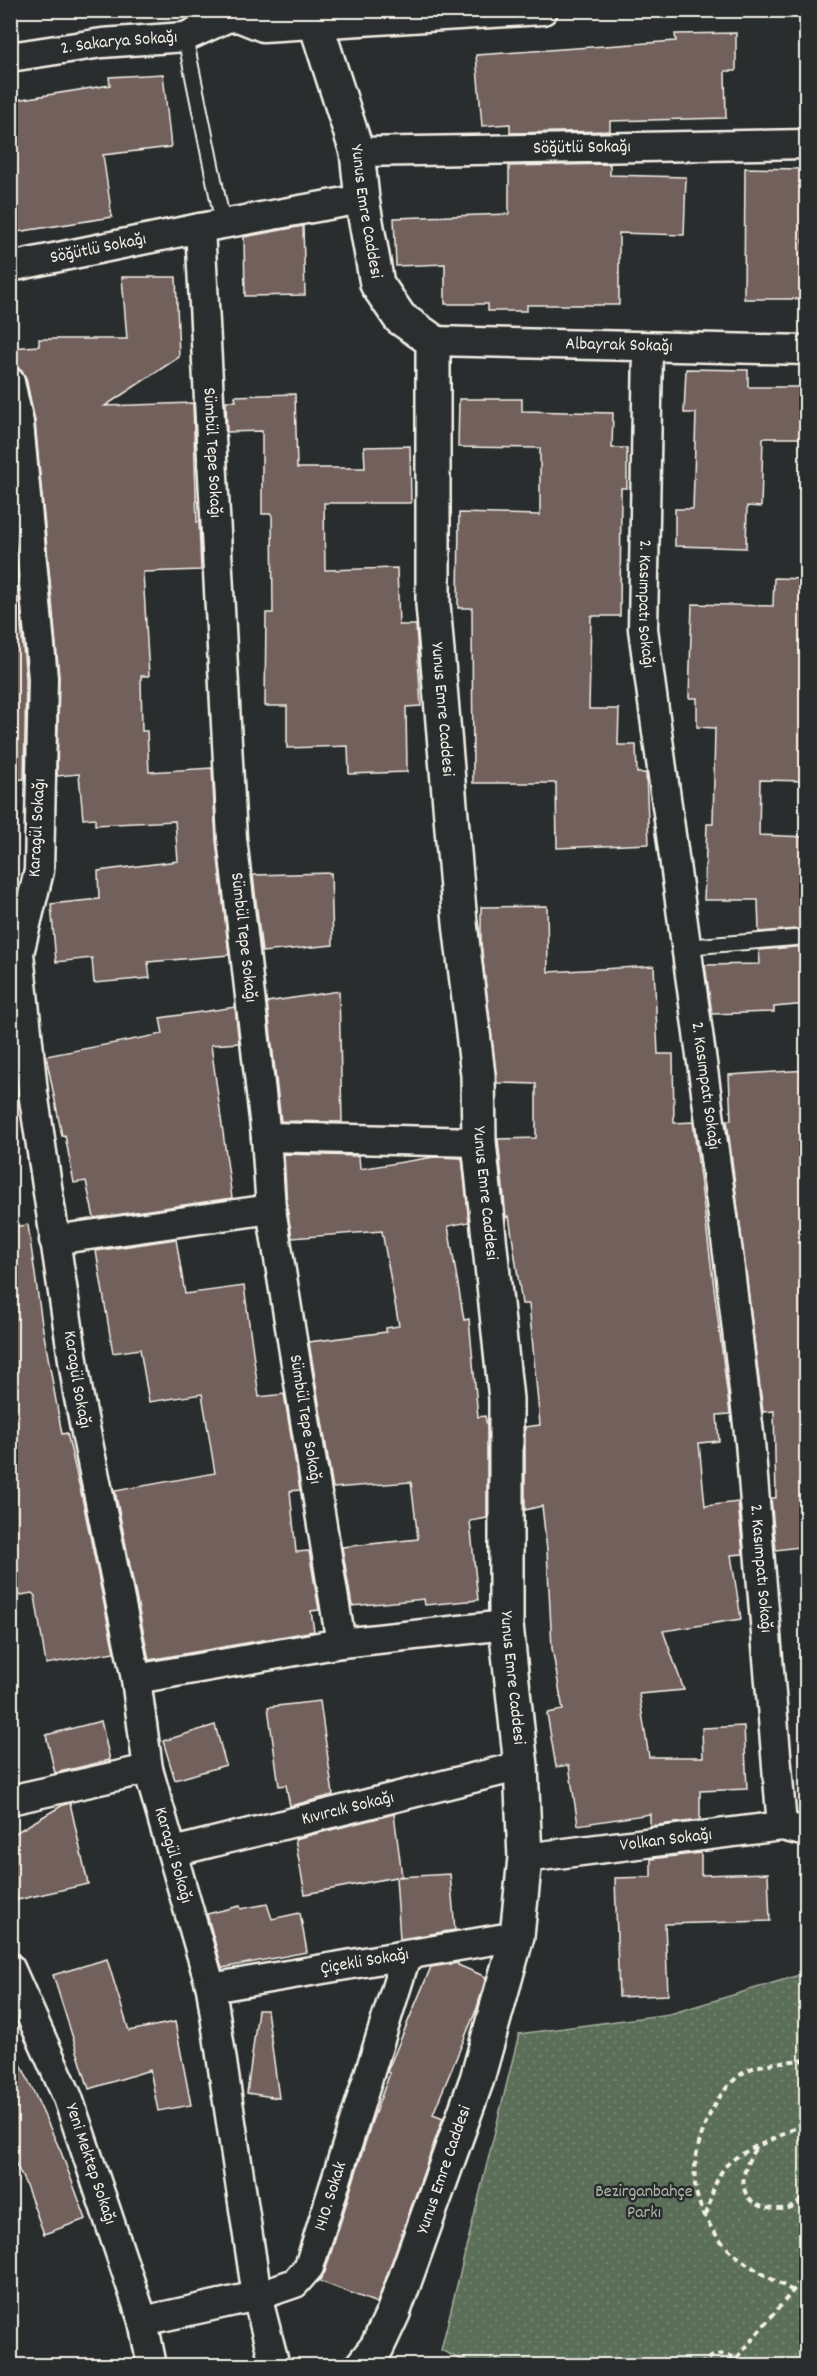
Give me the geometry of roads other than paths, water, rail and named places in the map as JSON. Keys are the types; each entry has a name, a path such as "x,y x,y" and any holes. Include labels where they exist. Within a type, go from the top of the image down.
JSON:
{"street":[{"name":"2. Sakarya Sokağı","path":"10,57 102,43 185,37 232,13 262,27 543,10"},
{"name":"Yunus Emre Caddesi","path":"316,24 357,152 362,200 377,284 400,318 433,340 433,604 460,923 478,1075 479,1142 506,1399 506,1625 521,1766 525,1858 517,1936 477,2079 393,2313 377,2348 362,2366"},
{"name":"Söğütlü Sokağı","path":"357,152 807,144"},
{"name":"Söğütlü Sokağı","path":"10,267 211,226 362,200"},
{"name":"Sümbül Tepe Sokağı","path":"211,226 232,838 266,1137 271,1209 341,1643"},
{"name":"Albayrak Sokağı","path":"433,340 648,348 807,350"},
{"name":"2. Kasımpatı Sokağı","path":"648,348 643,629 729,1261 794,1829"},
{"name":"Karagül Sokağı","path":"10,382 20,423 43,678 39,871 20,953 33,1092 78,1393 136,1679 148,1769 211,1988 257,2296 275,2366"},
{"path":"266,1137 479,1142"},
{"path":"54,1240 271,1209"},
{"path":"136,1679 341,1643 506,1625"},
{"name":"Kıvırcık Sokağı","path":"173,1852 521,1766"},
{"path":"10,1800 148,1769"},
{"name":"Volkan Sokağı","path":"525,1858 794,1829"},
{"name":"Çiçekli Sokağı","path":"211,1988 517,1936"},
{"name":"1410. Sokak","path":"143,2321 257,2296 295,2283 309,2267 406,1956"},
{"name":"Yeni Mektep Sokağı","path":"10,1968 68,2098 143,2321 152,2366"}],"lane":[{"path":"185,37 211,226"},
{"path":"686,947 807,938"}],"park label":[{"name":"Bezirganbahçe Parkı","path":"644,2202"}]}
